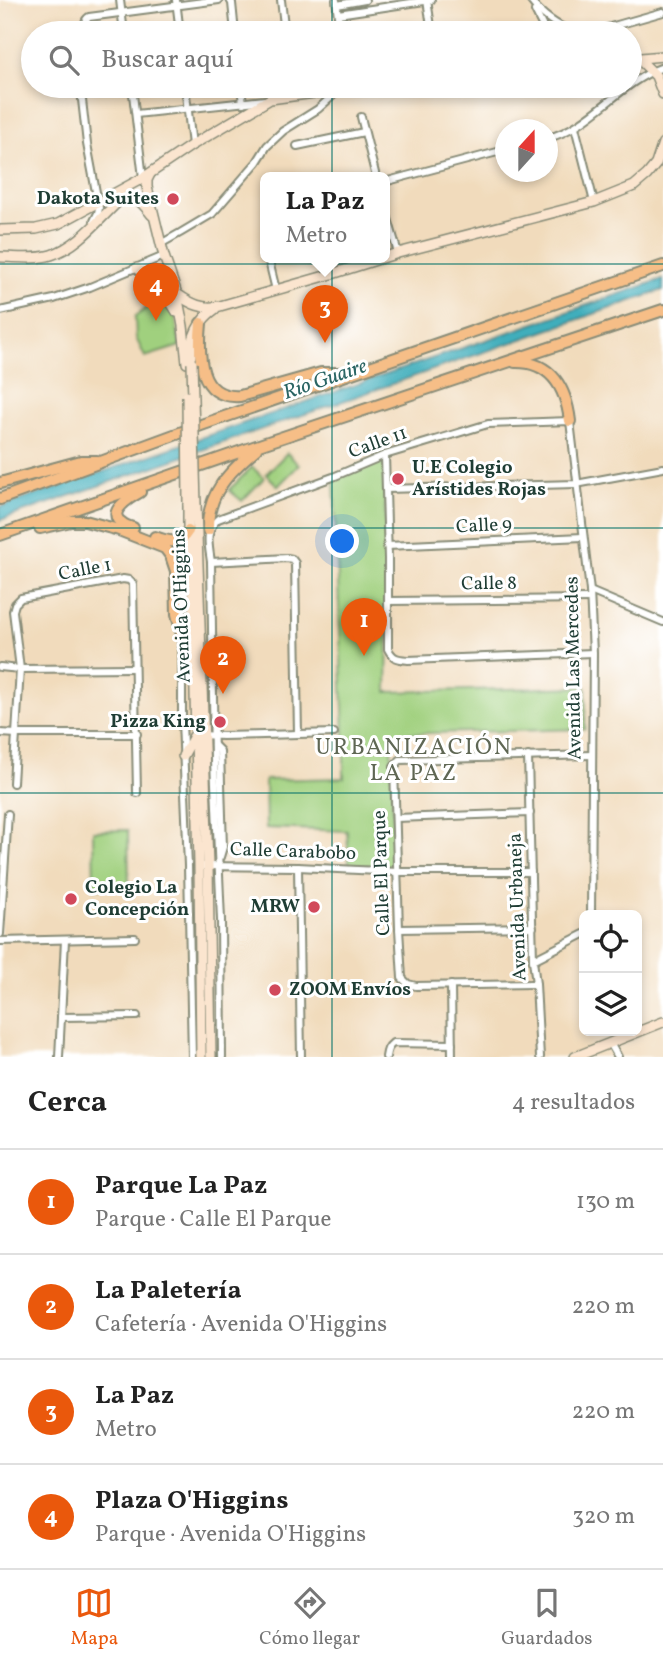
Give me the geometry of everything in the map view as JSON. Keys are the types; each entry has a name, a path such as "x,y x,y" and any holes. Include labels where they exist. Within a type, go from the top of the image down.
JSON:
{"highway":[{"path":"0,499 663,266"},
{"path":"0,535 663,310"},
{"path":"201,323 199,350 204,373 211,388 223,394 240,396 321,373 351,374"},
{"path":"505,362 520,361 535,365 553,375 562,388 570,421"},
{"path":"208,530 209,513 220,486 231,471 262,444"},
{"path":"0,484 81,461 103,461"},
{"path":"163,479 124,501 118,509 118,520 169,542 182,539 188,531"},
{"path":"13,530 32,530 71,521 85,521 165,548 171,555 176,571 177,614 182,635"}],"main road":[{"path":"642,58 663,56"},
{"path":"642,64 652,71 663,94"},
{"path":"0,230 36,229 58,224 147,175 270,99"},
{"path":"390,256 594,202 635,186 659,165 663,143"},
{"name":"Avenida O'Higgins","path":"147,175 146,184 160,242 177,294 189,363 192,504 204,735 201,1057"},
{"path":"0,257 32,257 60,251 126,197 139,200 154,218"},
{"path":"177,294 187,302 210,308 367,263"},
{"path":"137,268 163,290 183,326"},
{"path":"189,363 192,340 201,323 219,306"},
{"name":"Avenida O'Higgins","path":"192,504 188,531 204,735"},
{"path":"183,756 204,735"},
{"name":"Avenida O'Higgins","path":"203,866 211,1057"},
{"path":"575,1057 663,1022"}],"street":[{"path":"120,0 123,21"},
{"path":"86,21 89,17 176,2 219,0"},
{"path":"281,0 284,21"},
{"path":"339,21 336,2 365,0"},
{"path":"338,14 429,0 431,21"},
{"path":"529,0 541,21"},
{"path":"529,0 550,21"},
{"path":"231,1 234,21"},
{"path":"176,2 178,21"},
{"path":"631,21 663,12"},
{"path":"642,78 663,67"},
{"path":"82,98 98,213 90,229"},
{"path":"134,98 147,175"},
{"path":"186,98 192,145"},
{"path":"242,98 243,103"},
{"path":"160,242 212,214 283,131 332,98"},
{"path":"558,135 575,127 614,98"},
{"path":"136,114 270,99"},
{"path":"361,117 375,172"},
{"path":"575,127 594,202"},
{"path":"297,146 364,132"},
{"path":"390,180 495,152"},
{"path":"390,226 398,253"},
{"path":"0,311 54,299 90,287 164,256"},
{"path":"269,263 276,290"},
{"name":"Calle 11","path":"208,530 218,519 385,455 488,424 570,421"},
{"name":"Avenida Las Mercedes","path":"570,421 590,591 593,653 591,910"},
{"path":"385,455 388,649 391,656 408,660 593,653"},
{"path":"386,489 576,484 663,468"},
{"name":"Avenida O'Higgins","path":"204,735 211,562 208,530"},
{"name":"Calle 9","path":"387,546 583,537"},
{"path":"211,562 287,558 295,563 298,734"},
{"name":"Avenida O'Higgins","path":"192,562 184,591 182,635 192,1057"},
{"name":"Calle 1","path":"13,783 20,669 13,611 15,604 21,598 123,579 133,584 137,793"},
{"path":"590,591 663,622"},
{"name":"Calle 8","path":"388,601 590,599"},
{"path":"0,667 134,668"},
{"path":"0,733 137,734"},
{"path":"204,735 334,733"},
{"path":"204,735 220,751 221,765 223,847 218,866 222,1057"},
{"path":"528,756 592,755"},
{"name":"Calle El Parque","path":"451,985 416,986 408,984 402,978 394,767 400,760 528,756"},
{"name":"Avenida Urbaneja","path":"528,756 533,960 540,1057"},
{"path":"396,818 530,813"},
{"path":"0,934 9,814"},
{"name":"Calle Carabobo","path":"188,866 298,867 398,872 531,872"},
{"path":"298,867 301,1057"},
{"path":"399,929 533,927"},
{"path":"533,960 579,937"},
{"path":"0,941 135,939"},
{"path":"60,1057 65,940"},
{"path":"452,1057 451,985 536,984"},
{"path":"61,1017 137,1016"},
{"path":"386,1057 389,1046 393,1043 452,1044"},
{"path":"610,1043 618,1057"}],"green space":[{"path":"147,289 154,289 175,314 180,346 145,357 136,338 135,317 149,306"},
{"path":"287,453 299,465 278,486 266,474"},
{"path":"384,458 387,692 586,687 585,729 391,734 394,868 349,865 347,831 266,828 265,780 344,778 334,479"},
{"path":"252,467 264,478 242,501 229,490"},
{"path":"128,830 129,887 94,888 93,831"}],"water":[{"path":"663,279 663,290 0,520 0,507"}],"place":[{"name":"Dakota Suites","path":"173,199"},
{"name":"Plaza O'Higgins","path":"156,321"},
{"name":"La Paz","path":"325,343"},
{"name":"U.E Colegio Arístides Rojas","path":"398,479"},
{"name":"Parque La Paz","path":"364,656"},
{"name":"La Paletería","path":"223,694"},
{"name":"Pizza King","path":"220,722"},
{"name":"Colegio La Concepción","path":"71,899"},
{"name":"MRW","path":"314,907"},
{"name":"ZOOM Envíos","path":"275,990"}],"district":[{"name":"URBANIZACIÓN LA PAZ","path":"414,761"}],"water label":[{"name":"Río Guaire","path":"325,380"}]}
